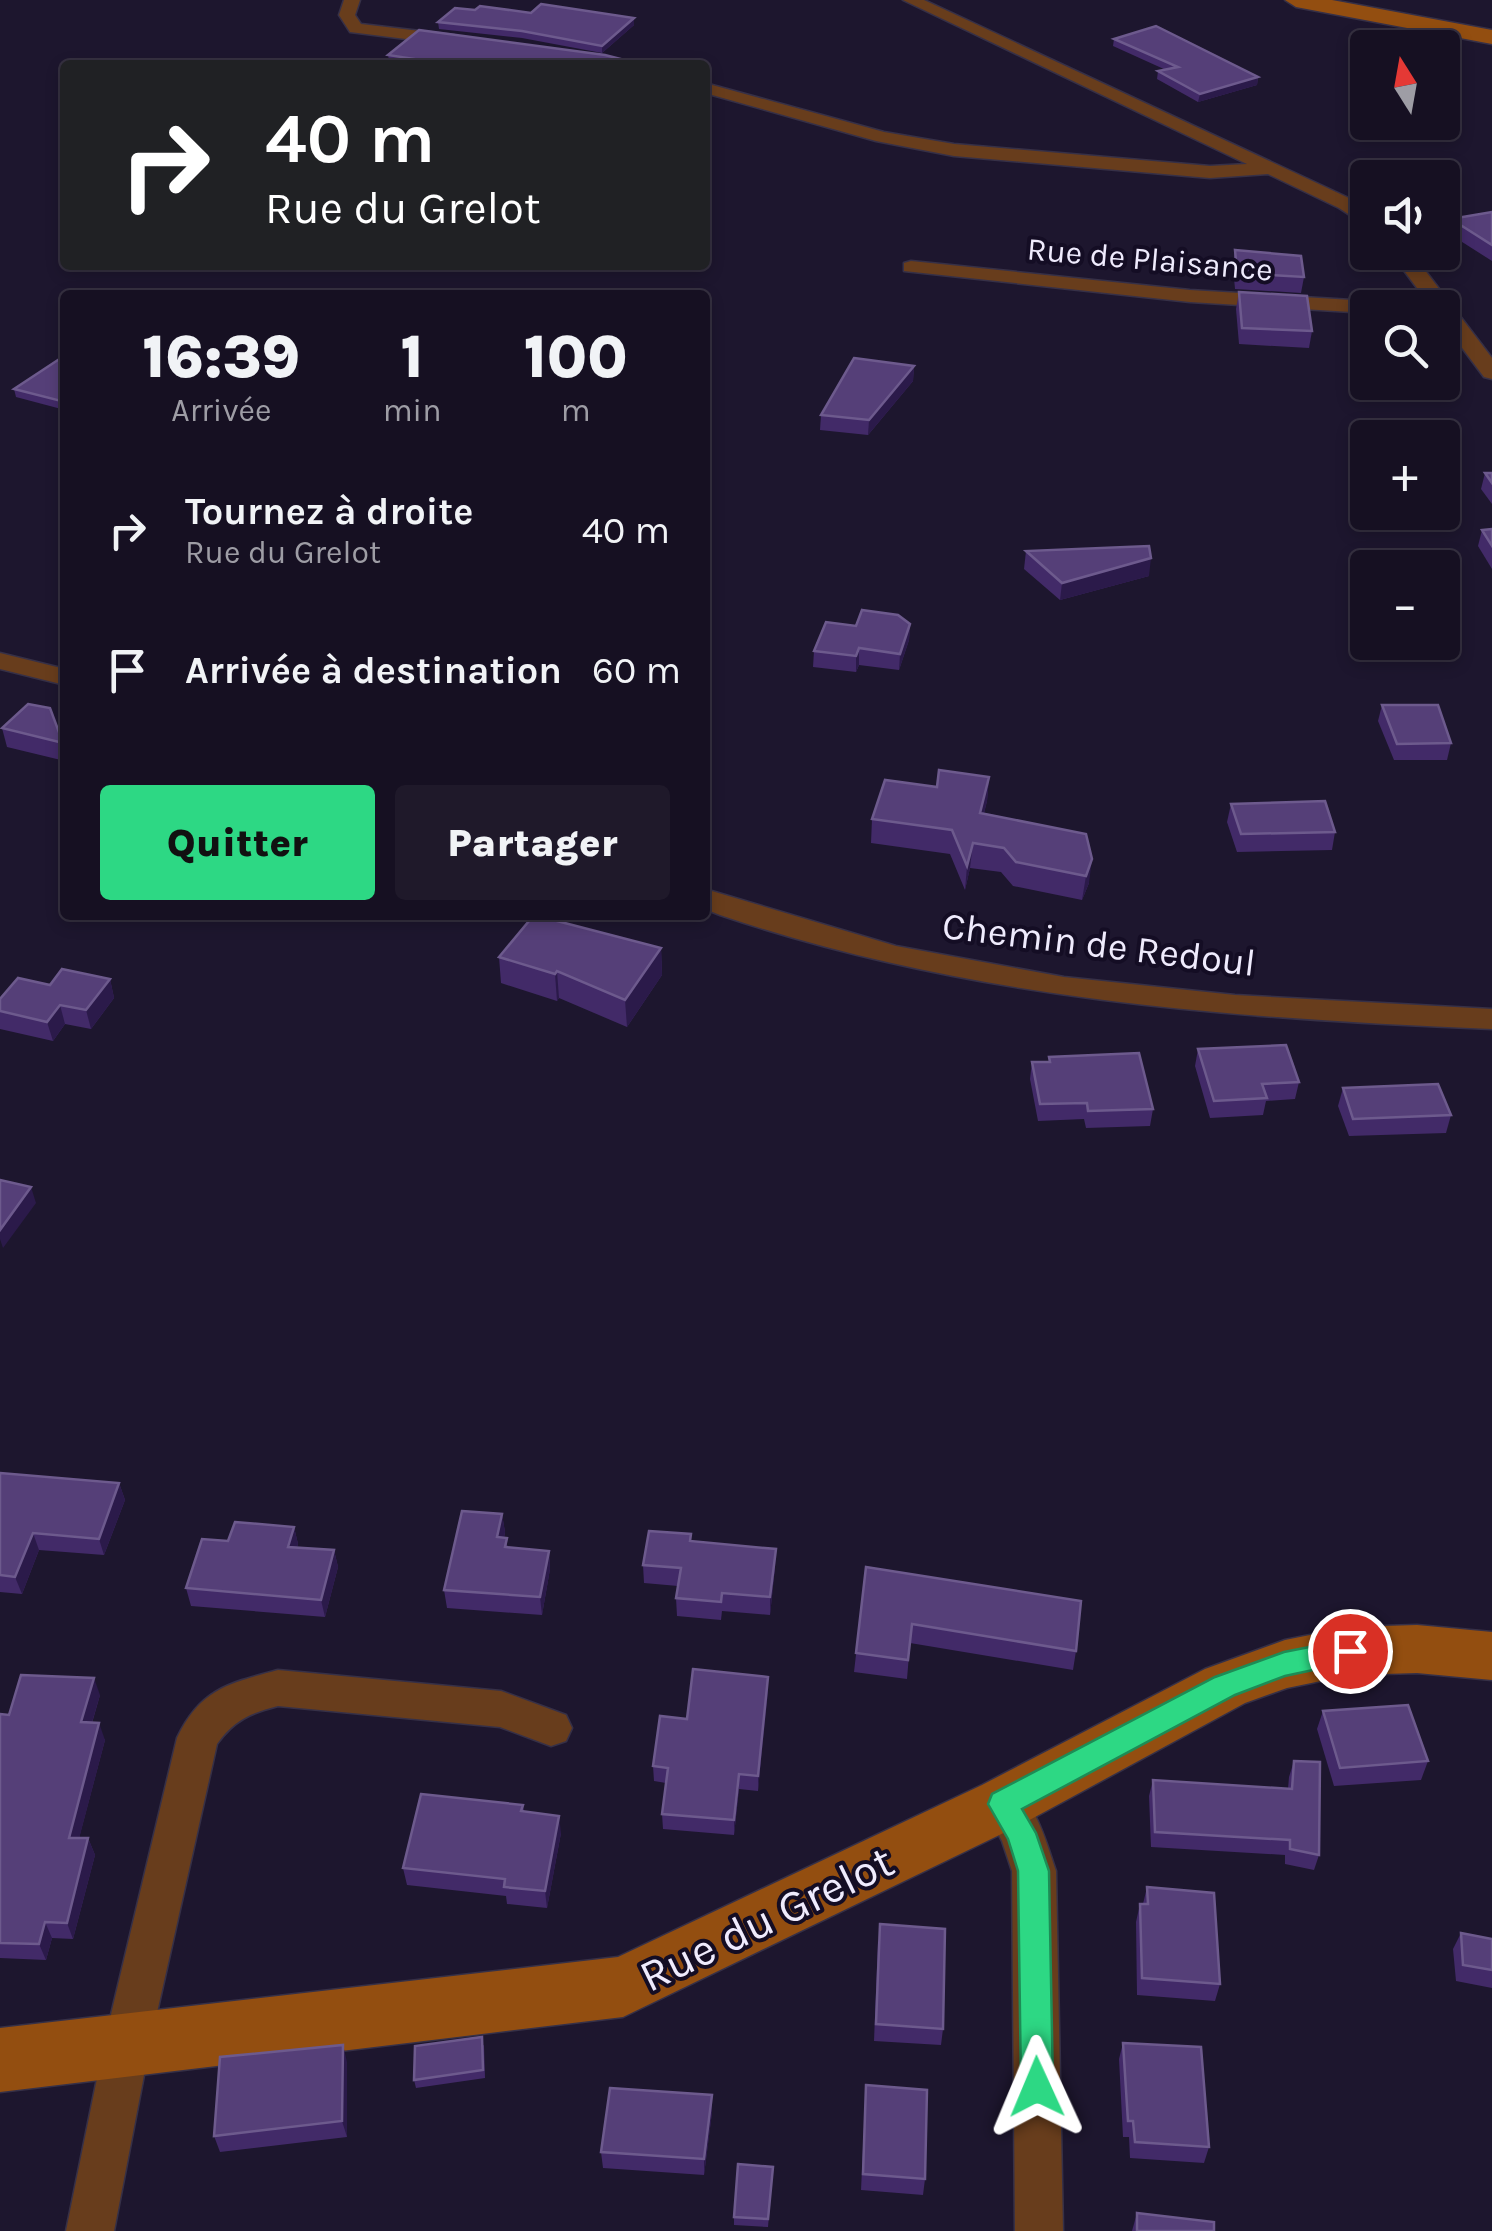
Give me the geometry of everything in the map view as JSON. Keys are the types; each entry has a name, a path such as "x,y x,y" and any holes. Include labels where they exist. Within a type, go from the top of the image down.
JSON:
{"street":[{"path":"352,0 347,15 356,28 470,42"},
{"path":"910,0 1350,207"},
{"path":"1296,0 1492,38"},
{"path":"710,89 882,137 954,150 1210,172 1272,168"},
{"name":"Rue de Plaisance","path":"911,267 1190,296 1350,306"},
{"path":"1460,331 1492,372"},
{"path":"0,661 60,676"},
{"name":"Chemin de Redoul","path":"710,900 888,956 1061,987 1361,1014 1492,1019"},
{"name":"Rue du Grelot","path":"0,2060 623,1988 1003,1804 1225,1686 1284,1664 1350,1651 1416,1649 1492,1656"},
{"path":"90,2231 127,2044 198,1738 215,1714 240,1698 278,1688 501,1709 552,1728"},
{"path":"1003,1804 1021,1833 1034,1871 1039,2231"}],"building":[{"path":"541,4 634,18 602,46 522,31 438,22 455,8 475,10 480,6 531,13"},
{"path":"1156,26 1258,77 1200,94 1158,71 1178,67 1114,39"},
{"path":"419,30 624,60 420,60 388,55"},
{"path":"1492,212 1492,245 1460,225 1460,217"},
{"path":"1235,250 1301,256 1304,277 1237,273"},
{"path":"1239,292 1307,296 1312,331 1242,328"},
{"path":"854,358 914,366 869,420 821,415"},
{"path":"60,359 60,401 14,389"},
{"path":"1492,529 1492,546 1482,530"},
{"path":"1149,546 1151,558 1062,583 1026,551"},
{"path":"862,610 898,615 910,624 900,654 859,648 856,656 814,651 826,622 856,626"},
{"path":"28,704 50,708 60,742 2,728"},
{"path":"1382,705 1438,705 1451,743 1397,744"},
{"path":"939,770 989,777 980,813 1086,834 1092,859 1086,876 1016,862 1004,848 973,843 967,866 952,830 872,819 885,780 937,787"},
{"path":"1325,801 1335,832 1241,834 1231,804"},
{"path":"530,920 553,920 661,948 625,1000 557,971 555,974 499,957"},
{"path":"62,969 110,979 86,1010 60,1005 47,1022 0,1011 0,999 18,978 50,985"},
{"path":"1286,1045 1299,1082 1262,1084 1267,1098 1214,1101 1198,1049"},
{"path":"1139,1053 1153,1109 1088,1111 1087,1103 1040,1104 1032,1062 1050,1062 1049,1057"},
{"path":"1438,1084 1451,1115 1353,1119 1343,1088"},
{"path":"0,1180 31,1187 0,1230"},
{"path":"0,1473 119,1483 99,1539 33,1533 15,1577 0,1575"},
{"path":"462,1511 502,1514 497,1537 507,1538 505,1547 549,1551 540,1597 444,1590"},
{"path":"235,1522 294,1527 288,1547 334,1550 321,1600 186,1588 202,1539 228,1541"},
{"path":"649,1531 691,1534 690,1541 776,1549 770,1597 722,1593 721,1602 676,1598 681,1568 643,1565"},
{"path":"866,1567 1081,1601 1076,1651 912,1624 908,1660 856,1653"},
{"path":"693,1669 768,1677 758,1776 739,1774 734,1820 662,1814 668,1768 653,1766 660,1716 687,1719"},
{"path":"21,1675 94,1678 81,1722 99,1723 69,1838 88,1838 67,1923 45,1922 39,1944 0,1943 0,1714 9,1715"},
{"path":"1408,1705 1428,1761 1340,1768 1323,1711"},
{"path":"1294,1761 1320,1762 1319,1855 1290,1849 1290,1840 1155,1832 1153,1780 1292,1789"},
{"path":"421,1794 523,1805 521,1811 559,1816 545,1891 504,1887 505,1879 403,1868"},
{"path":"1147,1887 1214,1893 1220,1984 1142,1978 1140,1904 1148,1904"},
{"path":"880,1924 945,1929 943,2029 876,2024"},
{"path":"1461,1933 1492,1939 1492,1970 1463,1965"},
{"path":"482,2037 483,2070 414,2080 415,2046"},
{"path":"1123,2043 1201,2047 1209,2147 1135,2142 1133,2121 1128,2121"},
{"path":"343,2045 342,2121 214,2136 220,2057"},
{"path":"866,2085 927,2090 925,2179 863,2174"},
{"path":"610,2088 712,2095 704,2159 601,2152"},
{"path":"738,2164 773,2167 768,2219 734,2217"},
{"path":"1137,2213 1214,2222 1214,2231 1137,2231"}],"route":[{"path":"1037,2087 1034,1871 1021,1833 1003,1804 1225,1686 1284,1664 1350,1651"}]}
